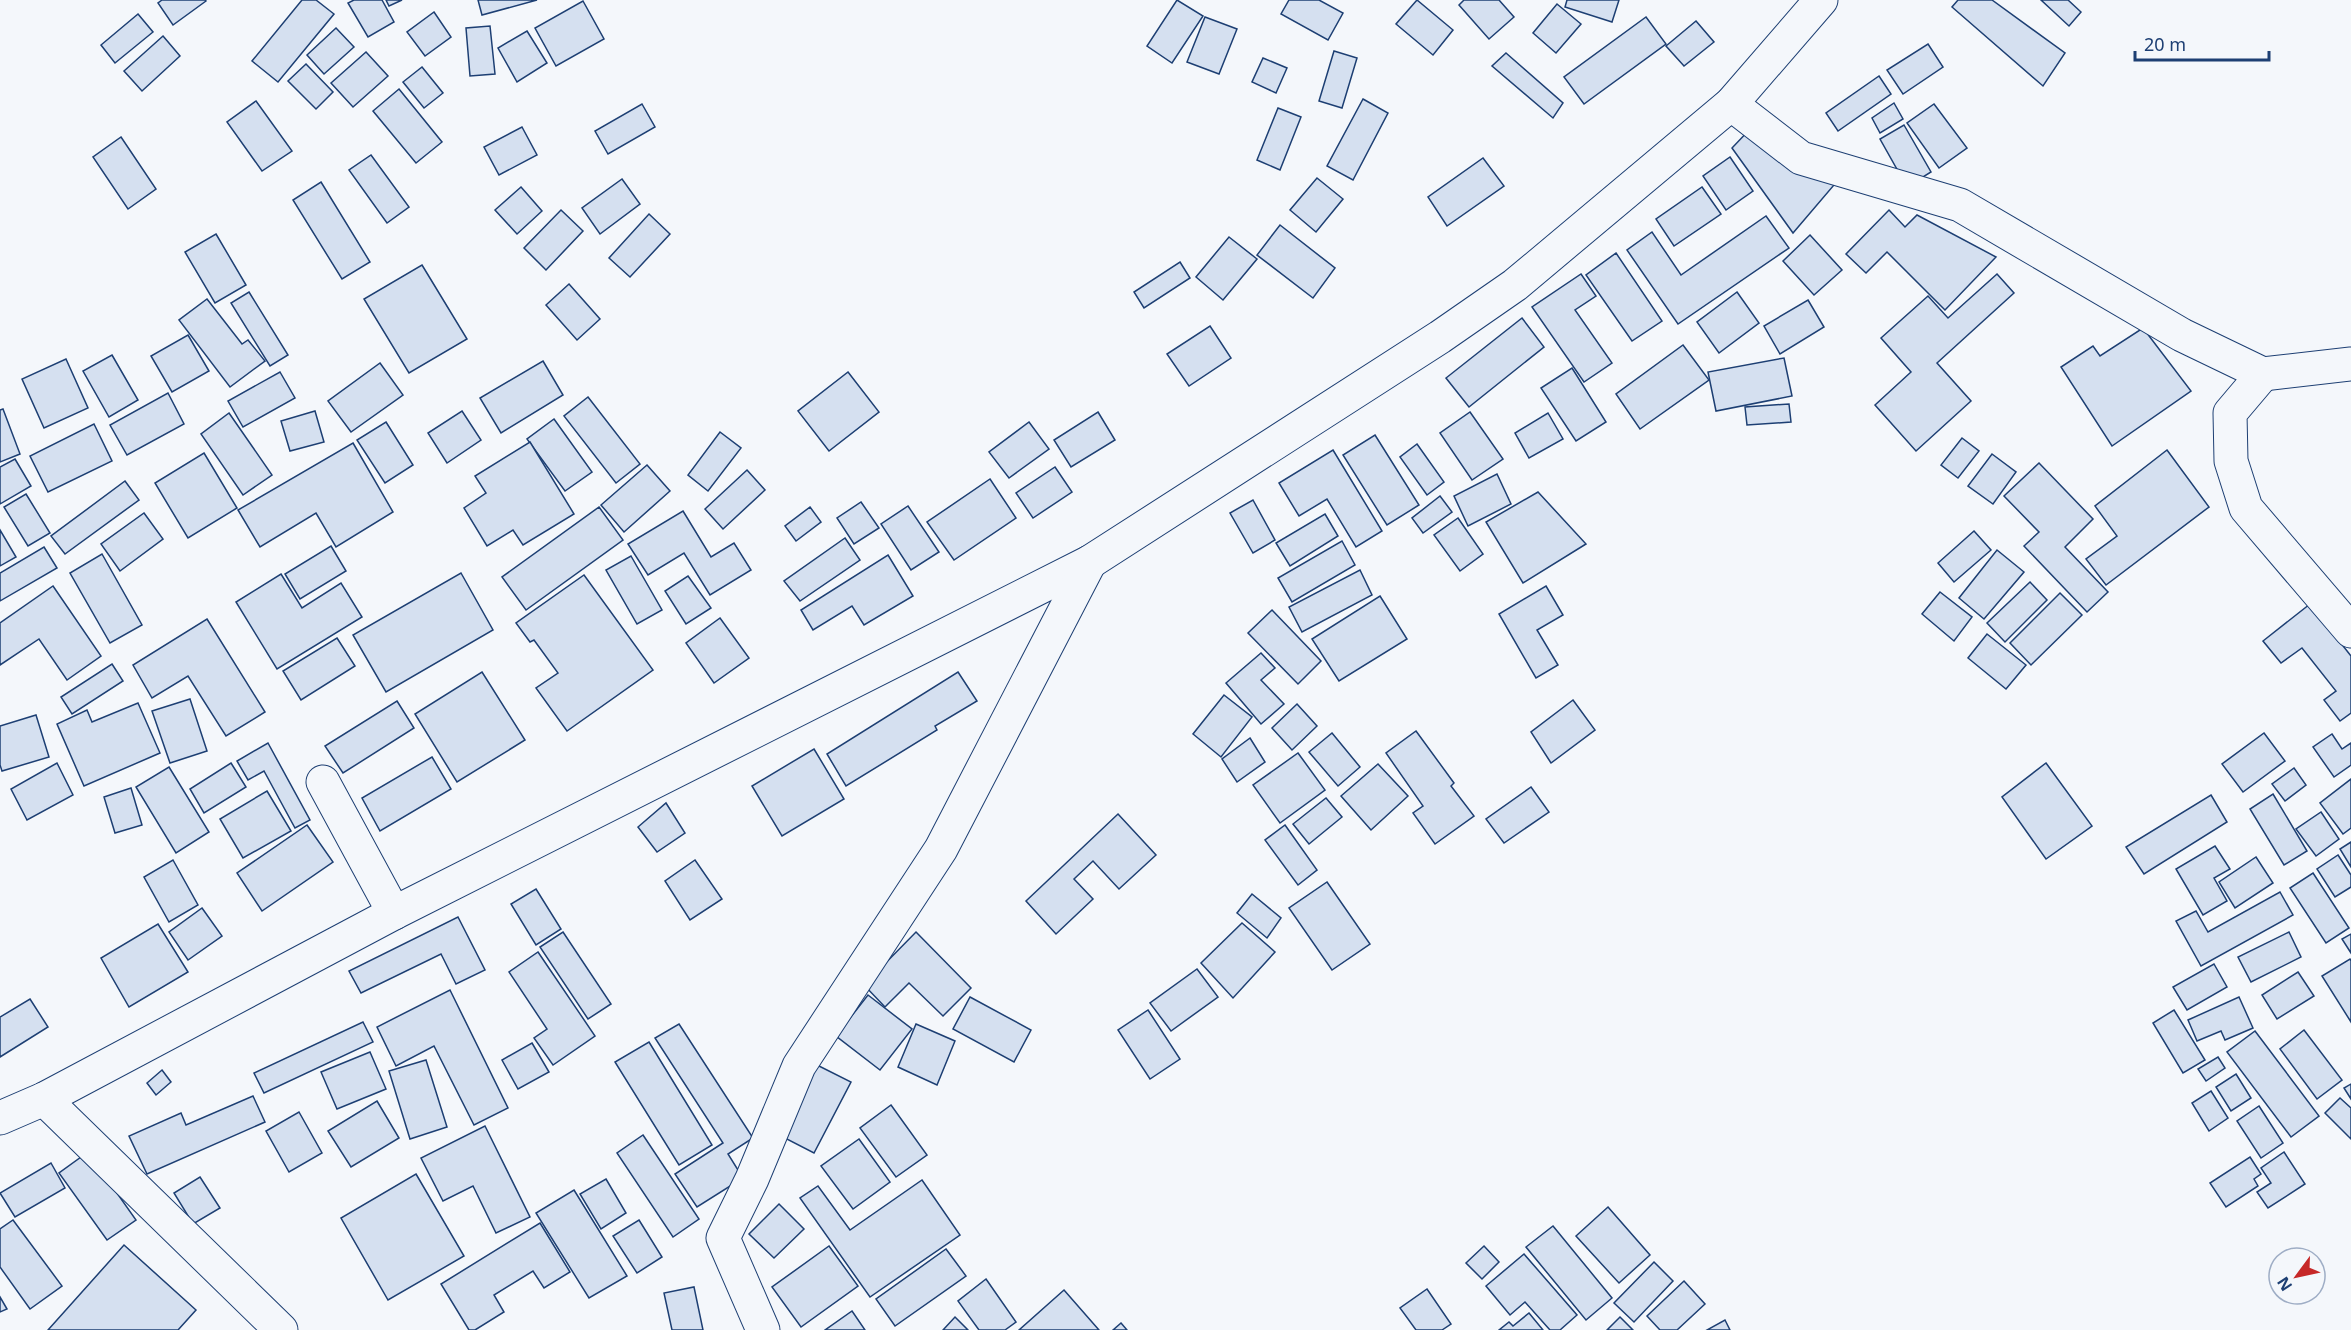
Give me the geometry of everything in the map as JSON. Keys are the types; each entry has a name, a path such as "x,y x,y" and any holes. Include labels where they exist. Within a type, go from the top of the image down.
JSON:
{"street":[{"path":"0,1118 44,1099 394,913 1090,562 1440,337 1515,285 1731,104 1821,0"},
{"path":"1731,104 1802,158 1960,205 2182,335 2263,374 2351,364"},
{"path":"2263,374 2230,413 2231,461 2246,508 2351,631"},
{"path":"763,1330 723,1238 752,1179 799,1066 941,849 1090,562"},
{"path":"323,782 394,913"},
{"path":"44,1099 281,1330"}],"building":[{"path":"162,0 206,1 173,25 158,3"},
{"path":"302,0 316,0 334,14 278,82 252,61"},
{"path":"354,0 382,0 394,22 368,37 348,3"},
{"path":"386,0 402,0 389,6"},
{"path":"478,0 537,0 482,15"},
{"path":"1177,0 1203,16 1172,63 1147,46"},
{"path":"1289,0 1319,0 1343,13 1328,40 1281,14"},
{"path":"1417,0 1453,30 1433,55 1396,24"},
{"path":"1464,0 1499,0 1514,17 1489,39 1459,5"},
{"path":"1567,0 1619,0 1612,22 1565,7"},
{"path":"1958,0 1992,0 2065,53 2043,86 1952,7"},
{"path":"2041,0 2068,0 2081,12 2069,26"},
{"path":"583,1 604,39 556,66 535,28"},
{"path":"1557,4 1581,24 1556,53 1533,33"},
{"path":"434,12 451,37 425,56 407,32"},
{"path":"138,14 153,32 115,63 101,45"},
{"path":"1205,17 1237,29 1219,74 1187,62"},
{"path":"1646,17 1666,44 1584,104 1564,77"},
{"path":"1696,21 1714,42 1684,66 1666,46"},
{"path":"490,26 495,74 470,76 466,28"},
{"path":"336,28 354,47 324,74 307,55"},
{"path":"527,31 547,63 517,82 498,48"},
{"path":"163,36 180,56 142,91 124,71"},
{"path":"1928,44 1943,67 1903,94 1887,70"},
{"path":"1334,51 1357,58 1342,108 1319,101"},
{"path":"366,52 388,76 353,107 331,83"},
{"path":"1506,53 1563,103 1553,118 1492,66"},
{"path":"1263,58 1287,68 1276,93 1252,82"},
{"path":"306,64 333,92 316,109 288,81"},
{"path":"422,67 443,93 424,108 403,82"},
{"path":"1879,76 1891,94 1838,131 1826,113"},
{"path":"399,89 442,142 416,163 373,111"},
{"path":"1363,99 1388,113 1353,180 1327,166"},
{"path":"256,101 292,151 262,171 227,122"},
{"path":"1894,103 1903,119 1880,133 1872,118"},
{"path":"642,104 655,127 608,154 595,131"},
{"path":"1934,104 1967,148 1939,168 1907,123"},
{"path":"1278,108 1301,117 1280,170 1257,160"},
{"path":"1904,125 1931,172 1907,187 1880,139"},
{"path":"522,127 537,155 499,175 484,147"},
{"path":"1752,127 1834,185 1793,233 1732,148"},
{"path":"121,137 156,189 128,209 93,157"},
{"path":"371,155 409,207 387,223 349,170"},
{"path":"1730,157 1753,191 1726,210 1703,176"},
{"path":"1483,158 1504,186 1447,226 1428,197"},
{"path":"1317,178 1343,199 1316,232 1290,210"},
{"path":"622,179 640,204 600,234 582,208"},
{"path":"321,182 370,262 342,279 293,200"},
{"path":"521,187 542,211 517,234 495,210"},
{"path":"1702,187 1721,214 1674,246 1656,219"},
{"path":"561,210 583,231 546,270 524,248"},
{"path":"1889,210 1905,227 1917,215 1996,257 1945,310 1887,252 1866,273 1846,254"},
{"path":"649,214 670,234 630,277 609,258"},
{"path":"1766,216 1789,248 1678,324 1627,250 1652,232 1681,275"},
{"path":"1280,225 1335,268 1313,298 1257,255"},
{"path":"216,234 246,285 215,303 185,252"},
{"path":"1810,235 1842,270 1814,295 1783,261"},
{"path":"1229,237 1257,259 1223,300 1196,277"},
{"path":"1616,253 1662,321 1632,341 1586,275"},
{"path":"1180,262 1190,278 1144,308 1134,292"},
{"path":"422,265 467,339 409,373 364,299"},
{"path":"1581,274 1596,296 1575,310 1612,363 1584,382 1532,307"},
{"path":"1997,274 2014,293 1937,363 1971,401 1916,451 1875,405 1911,372 1881,338 1928,296 1948,318"},
{"path":"569,284 600,319 577,340 546,305"},
{"path":"249,292 288,355 270,366 231,303"},
{"path":"1737,292 1759,323 1719,353 1697,322"},
{"path":"207,299 242,344 248,340 265,361 230,387 179,320"},
{"path":"1808,300 1824,327 1780,354 1764,326"},
{"path":"1522,318 1544,347 1469,407 1446,378"},
{"path":"1210,326 1231,358 1189,386 1167,354"},
{"path":"2143,328 2191,391 2112,446 2061,367 2093,346 2100,356"},
{"path":"188,335 209,371 172,392 151,356"},
{"path":"1683,345 1709,380 1640,429 1616,394"},
{"path":"112,355 138,400 109,417 83,371"},
{"path":"1784,358 1792,396 1716,411 1708,372"},
{"path":"66,359 88,408 44,428 22,379"},
{"path":"543,361 563,395 501,433 480,398"},
{"path":"380,363 403,395 351,432 328,401"},
{"path":"1572,368 1606,422 1576,441 1541,388"},
{"path":"280,372 295,398 243,427 228,401"},
{"path":"848,372 879,412 829,451 798,411"},
{"path":"168,393 184,424 127,455 110,425"},
{"path":"588,397 640,464 616,483 564,416"},
{"path":"1789,404 1791,422 1747,425 1745,407"},
{"path":"3,409 20,454 0,462 0,410"},
{"path":"315,411 324,442 290,451 281,421"},
{"path":"462,411 481,440 447,463 428,433"},
{"path":"1098,412 1115,440 1071,467 1054,440"},
{"path":"1470,412 1503,459 1472,480 1440,433"},
{"path":"229,413 272,475 243,495 201,434"},
{"path":"1548,413 1563,439 1529,458 1515,433"},
{"path":"554,419 592,472 565,491 527,439"},
{"path":"386,422 413,465 385,483 357,440"},
{"path":"1029,422 1049,449 1009,478 989,452"},
{"path":"94,424 112,461 48,492 30,456"},
{"path":"720,432 741,448 708,491 688,475"},
{"path":"1375,435 1419,505 1387,525 1343,455"},
{"path":"1962,438 1979,451 1958,478 1941,465"},
{"path":"530,442 574,514 523,545 513,530 487,546 464,508 486,493 475,476"},
{"path":"353,443 393,512 336,547 316,513 260,547 238,510"},
{"path":"1417,444 1444,482 1427,495 1400,457"},
{"path":"1333,450 1382,531 1356,547 1327,499 1299,516 1279,483"},
{"path":"2167,450 2209,507 2106,585 2086,559 2117,536 2095,506"},
{"path":"204,453 237,508 188,538 155,483"},
{"path":"1992,454 2016,472 1993,504 1968,486"},
{"path":"15,459 31,486 0,504 0,467"},
{"path":"2039,463 2093,519 2065,547 2108,592 2087,612 2024,546 2039,532 2004,496"},
{"path":"647,465 670,491 624,532 601,505"},
{"path":"1055,467 1072,492 1033,518 1016,493"},
{"path":"747,470 765,490 723,529 705,509"},
{"path":"1497,474 1511,504 1468,526 1454,496"},
{"path":"990,479 1016,518 954,560 927,522"},
{"path":"125,481 139,500 65,554 51,536"},
{"path":"1538,492 1586,544 1523,583 1486,522"},
{"path":"26,494 50,533 28,546 4,507"},
{"path":"1440,496 1452,512 1423,533 1412,518"},
{"path":"1253,500 1275,540 1253,553 1230,513"},
{"path":"861,502 879,528 854,544 837,518"},
{"path":"908,506 939,552 911,570 881,524"},
{"path":"599,507 623,540 526,610 502,577"},
{"path":"810,507 821,522 796,541 785,526"},
{"path":"683,511 711,557 734,543 751,570 710,595 684,553 648,575 628,544"},
{"path":"144,513 163,539 120,571 101,544"},
{"path":"1325,514 1338,536 1290,566 1276,543"},
{"path":"1458,518 1483,554 1460,571 1434,535"},
{"path":"0,530 16,557 0,566"},
{"path":"1974,531 1991,550 1954,582 1938,563"},
{"path":"845,538 860,560 800,601 784,581"},
{"path":"1342,541 1355,565 1292,602 1278,578"},
{"path":"331,546 346,571 300,599 285,574"},
{"path":"44,547 57,568 0,601 0,573"},
{"path":"1997,550 2024,572 1984,619 1959,598"},
{"path":"102,554 142,625 110,643 70,573"},
{"path":"888,555 913,596 864,625 852,606 813,630 801,610"},
{"path":"631,556 662,610 637,624 606,570"},
{"path":"1360,570 1372,595 1302,632 1289,607"},
{"path":"461,573 493,630 386,692 353,635"},
{"path":"281,574 302,608 341,583 362,617 277,669 236,602"},
{"path":"584,575 653,670 567,731 536,688 558,673 534,640 530,642 516,623"},
{"path":"688,576 711,608 686,624 665,591"},
{"path":"2030,582 2047,600 2005,642 1987,623"},
{"path":"53,586 101,656 67,680 39,639 0,665 0,623"},
{"path":"1546,586 1563,615 1537,630 1558,665 1536,678 1499,614"},
{"path":"1940,592 1972,617 1954,641 1922,614"},
{"path":"2060,593 2082,615 2031,665 2010,643"},
{"path":"1380,596 1407,639 1339,681 1312,639"},
{"path":"2310,604 2351,656 2351,713 2340,721 2324,700 2336,691 2302,648 2281,663 2263,641"},
{"path":"1272,610 1321,661 1298,684 1248,633"},
{"path":"720,618 749,658 714,683 686,643"},
{"path":"207,619 265,712 226,736 188,676 152,698 133,665"},
{"path":"1987,634 2026,665 2006,689 1968,658"},
{"path":"337,638 355,666 301,700 283,671"},
{"path":"1261,653 1275,668 1261,680 1284,704 1261,724 1226,683"},
{"path":"112,664 123,681 72,714 61,697"},
{"path":"482,672 525,740 457,782 415,714"},
{"path":"958,672 977,701 935,726 937,730 846,786 827,754"},
{"path":"1224,695 1252,717 1221,757 1193,734"},
{"path":"190,699 207,751 170,763 152,711"},
{"path":"1573,700 1595,730 1551,763 1531,732"},
{"path":"397,701 414,728 343,773 325,746"},
{"path":"138,703 160,753 84,786 57,724 87,710 92,722"},
{"path":"1297,704 1317,726 1292,750 1272,728"},
{"path":"36,715 49,757 2,771 0,726"},
{"path":"1416,731 1454,783 1451,786 1474,816 1435,844 1413,813 1423,806 1386,753"},
{"path":"1332,733 1360,767 1338,786 1309,752"},
{"path":"2264,733 2285,761 2243,792 2222,764"},
{"path":"2332,734 2342,749 2351,743 2351,765 2334,777 2313,747"},
{"path":"1250,738 1265,762 1237,782 1222,759"},
{"path":"268,743 310,820 295,828 264,771 248,780 237,761"},
{"path":"814,749 844,799 782,836 752,786"},
{"path":"1298,753 1325,790 1280,823 1253,785"},
{"path":"432,757 451,789 380,831 362,798"},
{"path":"57,763 73,795 27,820 11,789"},
{"path":"231,763 246,787 204,813 190,789"},
{"path":"2046,763 2092,826 2046,859 2002,797"},
{"path":"1378,764 1408,796 1371,830 1341,796"},
{"path":"169,767 209,832 176,853 136,787"},
{"path":"2294,768 2306,785 2285,801 2272,784"},
{"path":"2351,779 2351,828 2343,834 2320,803"},
{"path":"1531,787 1549,812 1504,843 1486,819"},
{"path":"131,788 142,825 115,833 104,797"},
{"path":"267,791 291,831 243,858 220,819"},
{"path":"2273,794 2307,851 2284,865 2250,809"},
{"path":"2211,795 2227,822 2144,874 2126,847"},
{"path":"1326,798 1342,817 1309,844 1293,824"},
{"path":"666,803 685,833 657,852 638,827"},
{"path":"2321,812 2339,839 2316,856 2296,829"},
{"path":"1118,814 1156,855 1119,889 1093,861 1074,879 1093,899 1056,934 1026,901"},
{"path":"307,825 333,862 262,911 237,873"},
{"path":"1285,825 1317,870 1298,885 1265,840"},
{"path":"2351,842 2351,867 2340,849"},
{"path":"2215,846 2230,869 2214,878 2227,901 2203,915 2176,869"},
{"path":"2338,855 2351,875 2351,887 2335,897 2317,869"},
{"path":"2256,857 2273,883 2235,908 2219,882"},
{"path":"173,860 198,905 169,922 144,877"},
{"path":"695,860 722,899 690,920 665,881"},
{"path":"2313,873 2349,928 2326,943 2290,888"},
{"path":"1327,882 1370,944 1332,970 1289,908"},
{"path":"536,889 561,929 536,945 511,904"},
{"path":"2280,892 2293,915 2201,966 2176,921 2196,911 2208,932"},
{"path":"1252,894 1281,918 1267,938 1237,913"},
{"path":"202,908 222,936 188,960 169,932"},
{"path":"458,917 485,970 456,984 441,954 361,993 349,971"},
{"path":"1242,923 1275,952 1233,998 1201,963"},
{"path":"158,924 188,972 129,1007 101,958"},
{"path":"563,932 611,1004 588,1019 540,947"},
{"path":"916,932 971,988 943,1016 909,983 885,1007 864,985"},
{"path":"2289,932 2301,957 2251,982 2238,957"},
{"path":"2351,934 2351,953 2342,939"},
{"path":"538,952 595,1036 553,1065 534,1038 547,1029 509,972"},
{"path":"2350,959 2351,961 2351,1022 2322,976"},
{"path":"2214,964 2227,987 2187,1010 2173,987"},
{"path":"1197,969 1218,997 1171,1031 1150,1003"},
{"path":"2298,972 2314,996 2277,1019 2262,995"},
{"path":"450,990 508,1108 474,1125 434,1046 396,1066 377,1027"},
{"path":"868,995 912,1029 880,1070 836,1036"},
{"path":"970,997 1031,1030 1014,1062 953,1029"},
{"path":"2239,997 2253,1028 2225,1040 2221,1031 2197,1041 2188,1020"},
{"path":"30,999 48,1027 0,1057 0,1017"},
{"path":"1148,1010 1180,1059 1150,1079 1118,1030"},
{"path":"2174,1010 2205,1060 2183,1073 2153,1023"},
{"path":"363,1022 373,1042 264,1093 254,1073"},
{"path":"679,1024 753,1138 728,1154 743,1178 697,1207 675,1174 723,1143 655,1038"},
{"path":"916,1024 955,1041 937,1085 898,1067"},
{"path":"2304,1030 2342,1080 2317,1099 2280,1049"},
{"path":"2255,1031 2319,1116 2291,1137 2227,1052"},
{"path":"649,1042 712,1145 679,1165 615,1062"},
{"path":"532,1043 549,1072 518,1089 502,1060"},
{"path":"370,1052 386,1089 337,1109 321,1072"},
{"path":"2218,1057 2225,1068 2206,1081 2198,1069"},
{"path":"426,1060 447,1127 410,1139 389,1071"},
{"path":"815,1064 851,1082 814,1153 777,1134"},
{"path":"162,1070 171,1082 156,1095 147,1083"},
{"path":"2236,1074 2251,1098 2231,1111 2216,1087"},
{"path":"2351,1084 2351,1099 2344,1088"},
{"path":"2211,1091 2228,1118 2209,1131 2192,1103"},
{"path":"253,1096 265,1122 147,1174 129,1136 181,1113 186,1125"},
{"path":"2340,1098 2351,1108 2351,1139 2325,1113"},
{"path":"377,1101 399,1138 351,1167 328,1131"},
{"path":"891,1105 927,1155 896,1177 860,1128"},
{"path":"2259,1106 2283,1143 2261,1158 2237,1121"},
{"path":"299,1112 322,1153 289,1172 266,1131"},
{"path":"485,1126 530,1217 496,1233 473,1186 443,1201 421,1158"},
{"path":"643,1135 699,1219 673,1237 617,1153"},
{"path":"859,1139 890,1182 853,1209 821,1166"},
{"path":"88,1152 136,1220 107,1240 59,1173"},
{"path":"2284,1152 2305,1184 2268,1208 2257,1192 2271,1183 2261,1168"},
{"path":"2250,1157 2261,1174 2254,1179 2258,1186 2226,1207 2210,1183"},
{"path":"51,1163 65,1188 15,1217 0,1193"},
{"path":"416,1174 464,1256 388,1300 341,1218"},
{"path":"200,1177 220,1208 193,1224 174,1193"},
{"path":"606,1179 626,1213 601,1229 580,1194"},
{"path":"922,1180 960,1235 870,1297 800,1198 818,1186 850,1230"},
{"path":"574,1190 627,1276 589,1298 536,1213"},
{"path":"779,1204 804,1229 774,1258 749,1234"},
{"path":"1608,1207 1650,1255 1619,1283 1576,1236"},
{"path":"13,1220 62,1286 30,1309 0,1267 0,1229"},
{"path":"639,1220 662,1257 637,1273 613,1236"},
{"path":"540,1223 570,1272 544,1288 533,1271 494,1295 504,1312 475,1330 469,1330 441,1284"},
{"path":"1553,1226 1612,1298 1586,1320 1526,1247"},
{"path":"124,1245 196,1310 178,1330 48,1330"},
{"path":"829,1246 858,1286 801,1327 772,1287"},
{"path":"1484,1246 1499,1262 1482,1279 1466,1263"},
{"path":"946,1249 966,1276 895,1326 876,1299"},
{"path":"1524,1254 1577,1315 1560,1330 1550,1330 1525,1302 1510,1315 1486,1286"},
{"path":"1654,1262 1673,1281 1634,1322 1614,1303"},
{"path":"986,1279 1016,1322 1005,1330 979,1330 958,1301"},
{"path":"1684,1281 1705,1304 1677,1330 1660,1330 1647,1316"},
{"path":"694,1287 703,1330 672,1330 664,1293"},
{"path":"1427,1289 1451,1324 1442,1330 1416,1330 1400,1308"},
{"path":"1064,1290 1099,1330 1019,1330"},
{"path":"0,1297 7,1309 0,1312"},
{"path":"852,1311 865,1330 825,1330"},
{"path":"1529,1313 1543,1330 1499,1330 1509,1322 1513,1326"},
{"path":"955,1317 968,1330 943,1330"},
{"path":"1620,1317 1633,1330 1607,1330"},
{"path":"1725,1320 1730,1330 1707,1330"},
{"path":"1121,1323 1127,1330 1113,1330"}]}
